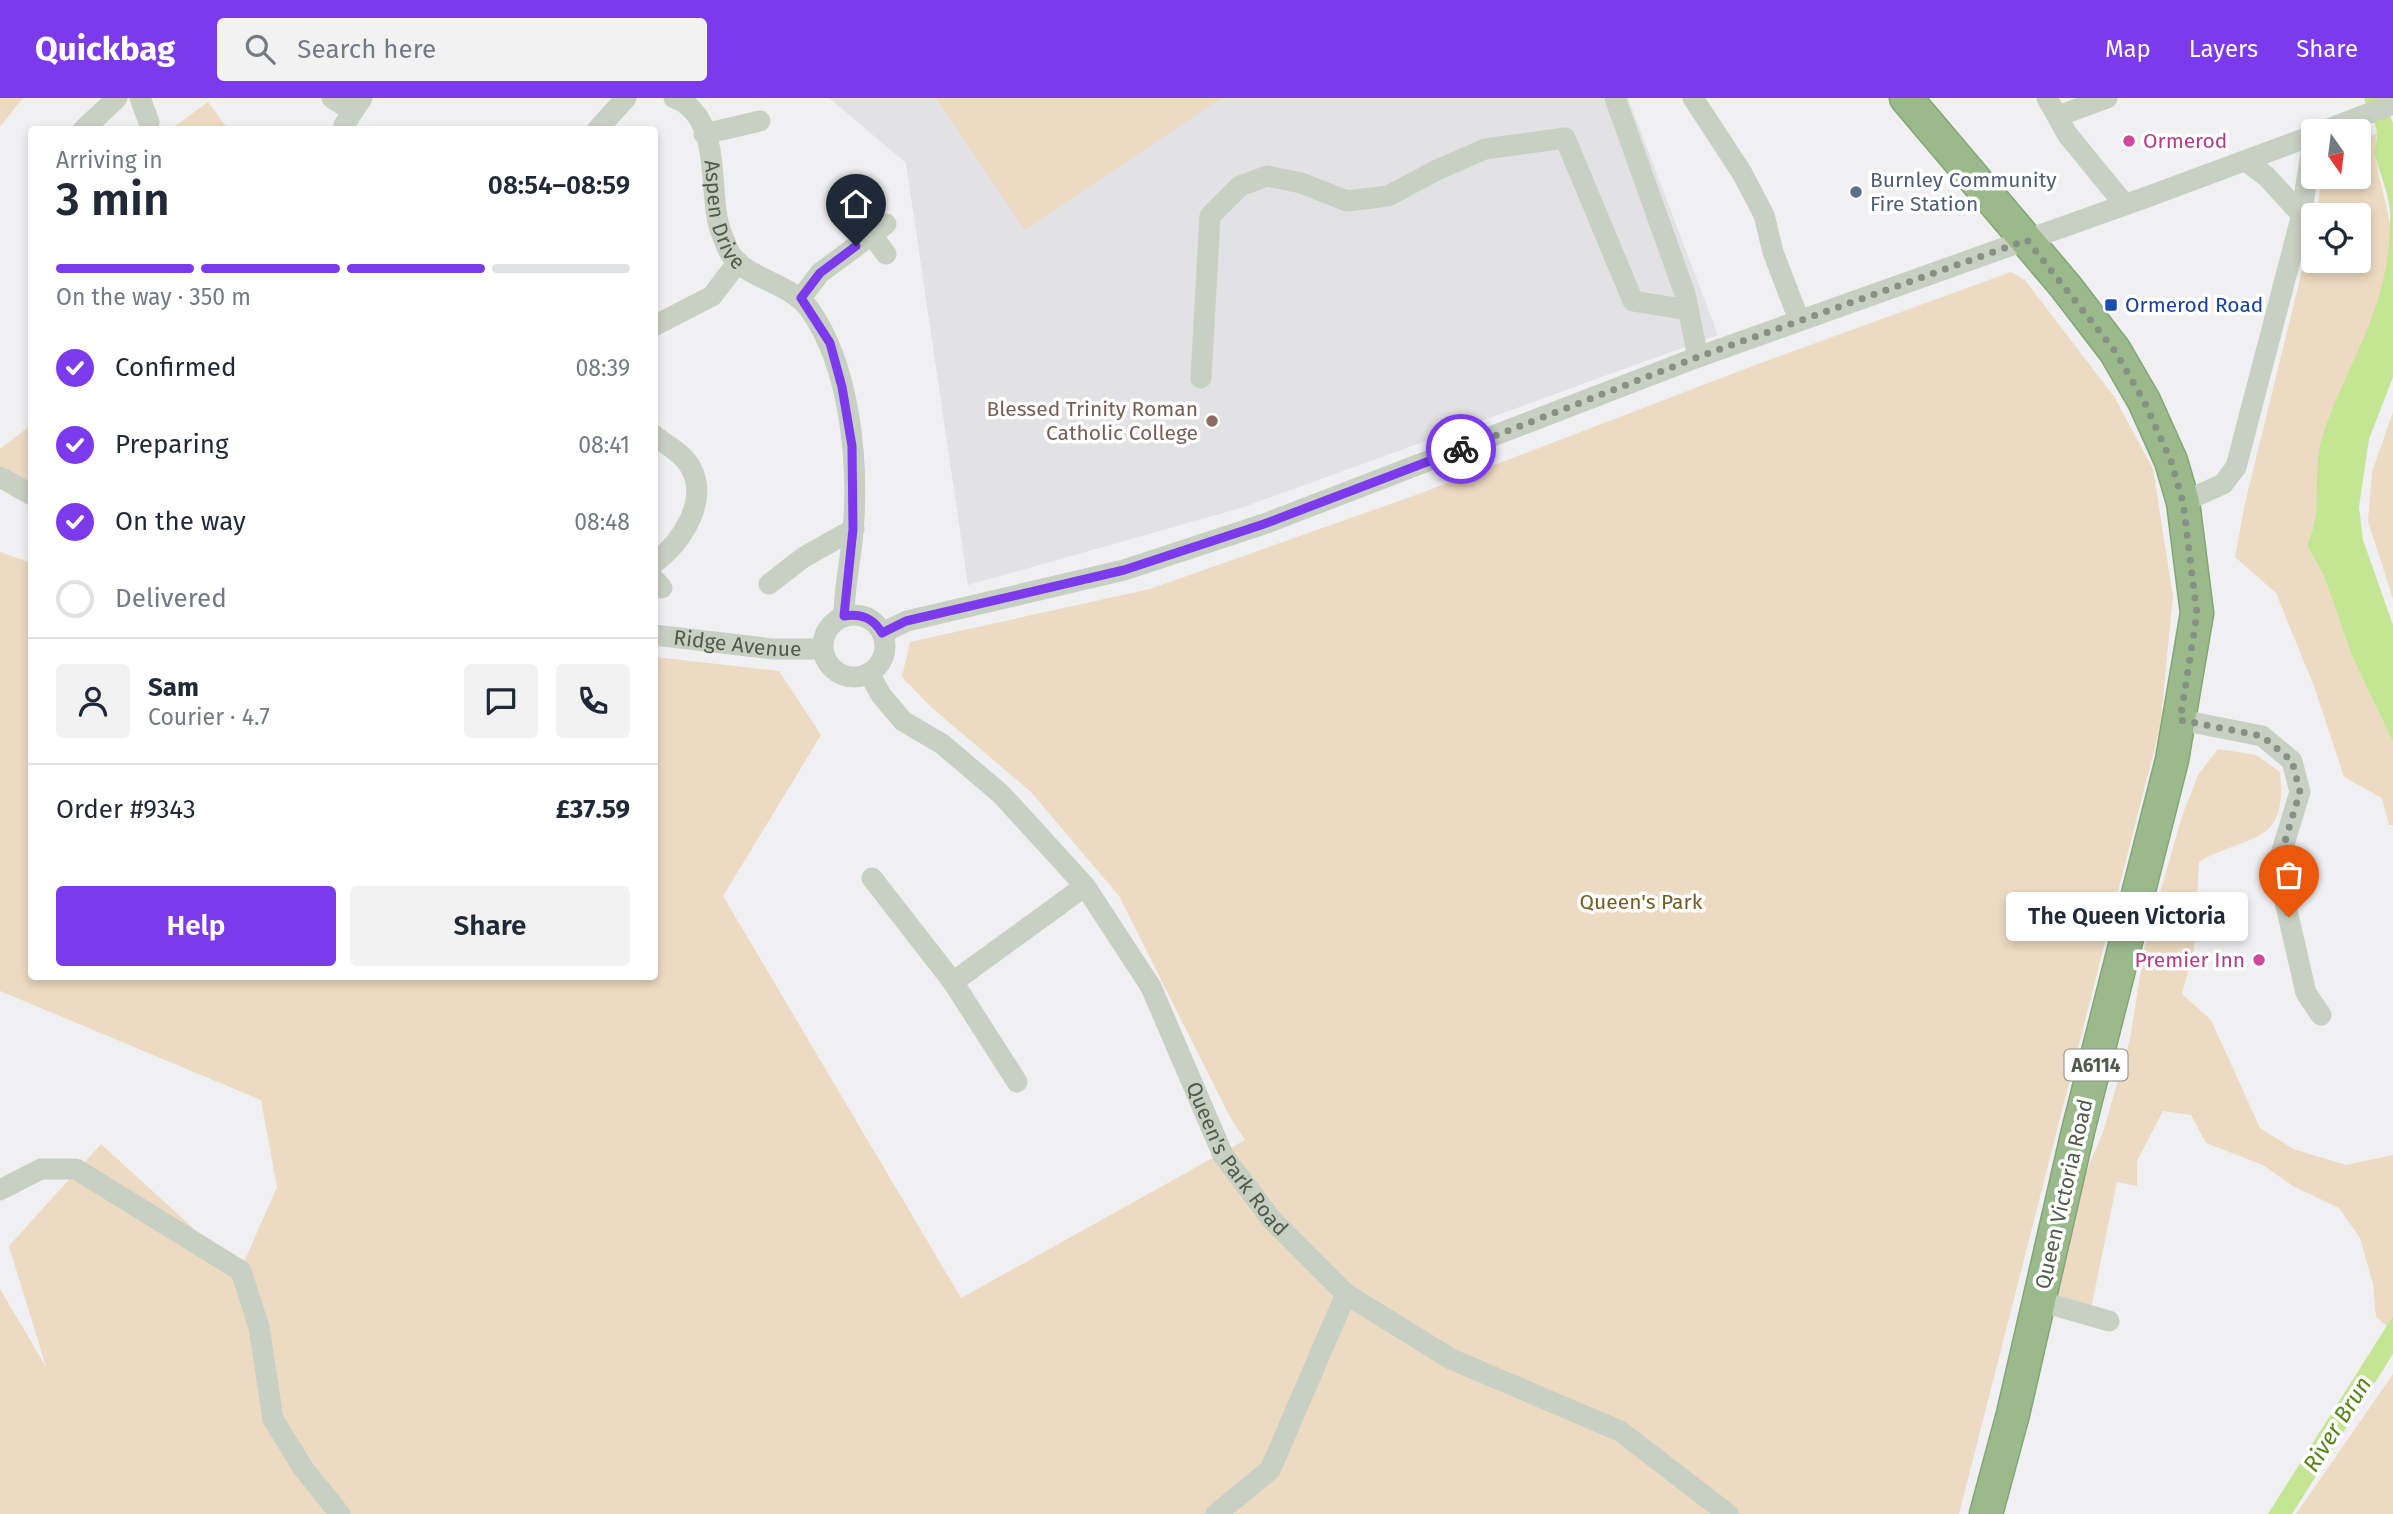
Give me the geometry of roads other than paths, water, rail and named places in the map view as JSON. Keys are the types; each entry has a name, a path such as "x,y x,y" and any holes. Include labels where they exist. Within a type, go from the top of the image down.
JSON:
{"highway":[{"name":"A6114","path":"1906,98 2027,240"},
{"name":"Queen Victoria Road","path":"1986,1514 2013,1415 2180,720 2197,614 2183,502 2171,461 2144,401 2115,351 2027,240"}],"street":[{"path":"87,126 117,98"},
{"path":"140,98 149,122"},
{"path":"332,98 351,116"},
{"path":"601,126 626,98"},
{"name":"Aspen Drive","path":"674,98 698,117 711,155 718,222 729,252 745,270 779,284 801,298 830,343 842,387 852,446 853,529 844,616"},
{"path":"1693,98 1756,196 1799,320"},
{"path":"2107,98 2053,107 2067,134 2125,205"},
{"path":"1614,102 1688,310 1698,357"},
{"path":"2356,119 2393,104"},
{"name":"Aspen Drive","path":"704,134 760,121"},
{"path":"1200,378 1210,216 1240,186 1267,176 1301,183 1347,201 1388,196 1485,149 1565,138 1633,301 1688,310"},
{"path":"882,633 906,621 1124,570 1264,524 1698,357 2301,140"},
{"path":"2183,502 2223,484 2236,467 2301,214 2266,176 2246,161"},
{"path":"801,298 820,273 879,229 886,254"},
{"path":"658,324 712,296 738,262"},
{"path":"658,438 679,453 691,468 698,491 688,523 658,558"},
{"path":"0,477 28,493"},
{"path":"769,584 804,557 853,529"},
{"path":"844,616 870,619 882,633 885,651 882,660 869,673 860,677 839,674 825,659 822,649 827,628 844,616"},
{"name":"Ridge Avenue","path":"658,635 773,649 822,649"},
{"name":"Queen's Park Road","path":"869,673 881,695 903,720 942,744 1001,794 1085,886 1150,987 1223,1155 1272,1220 1346,1294 1451,1359 1620,1431 1728,1514"},
{"path":"2180,720 2262,736 2292,761 2300,792 2277,867 2306,993 2321,1016"},
{"path":"872,878 953,982 1017,1082"},
{"path":"953,982 1085,886"},
{"path":"0,1190 41,1169 76,1169 241,1271 259,1327 273,1419 303,1468 340,1514"},
{"path":"1216,1514 1269,1471 1346,1294"},
{"path":"2039,1301 2109,1321"}],"water":[{"path":"2364,98 2382,98 2393,123 2393,377 2369,439 2359,507 2363,540 2393,625 2393,742 2352,656 2324,576 2307,545 2317,503 2320,445 2378,299 2389,243 2390,210 2375,154 2377,136 2374,120"},
{"name":"River Brun","path":"2393,1316 2393,1354 2292,1514 2268,1514"}],"place":[{"name":"Ormerod","path":"2129,141"},
{"name":"Burnley Community Fire Station","path":"1856,192"},
{"name":"Ormerod Road","path":"2111,305"},
{"name":"Blessed Trinity Roman Catholic College","path":"1212,421"},
{"name":"The Queen Victoria","path":"2289,917"},
{"name":"Premier Inn","path":"2259,960"}],"park label":[{"name":"Queen's Park","path":"1641,902"}]}
